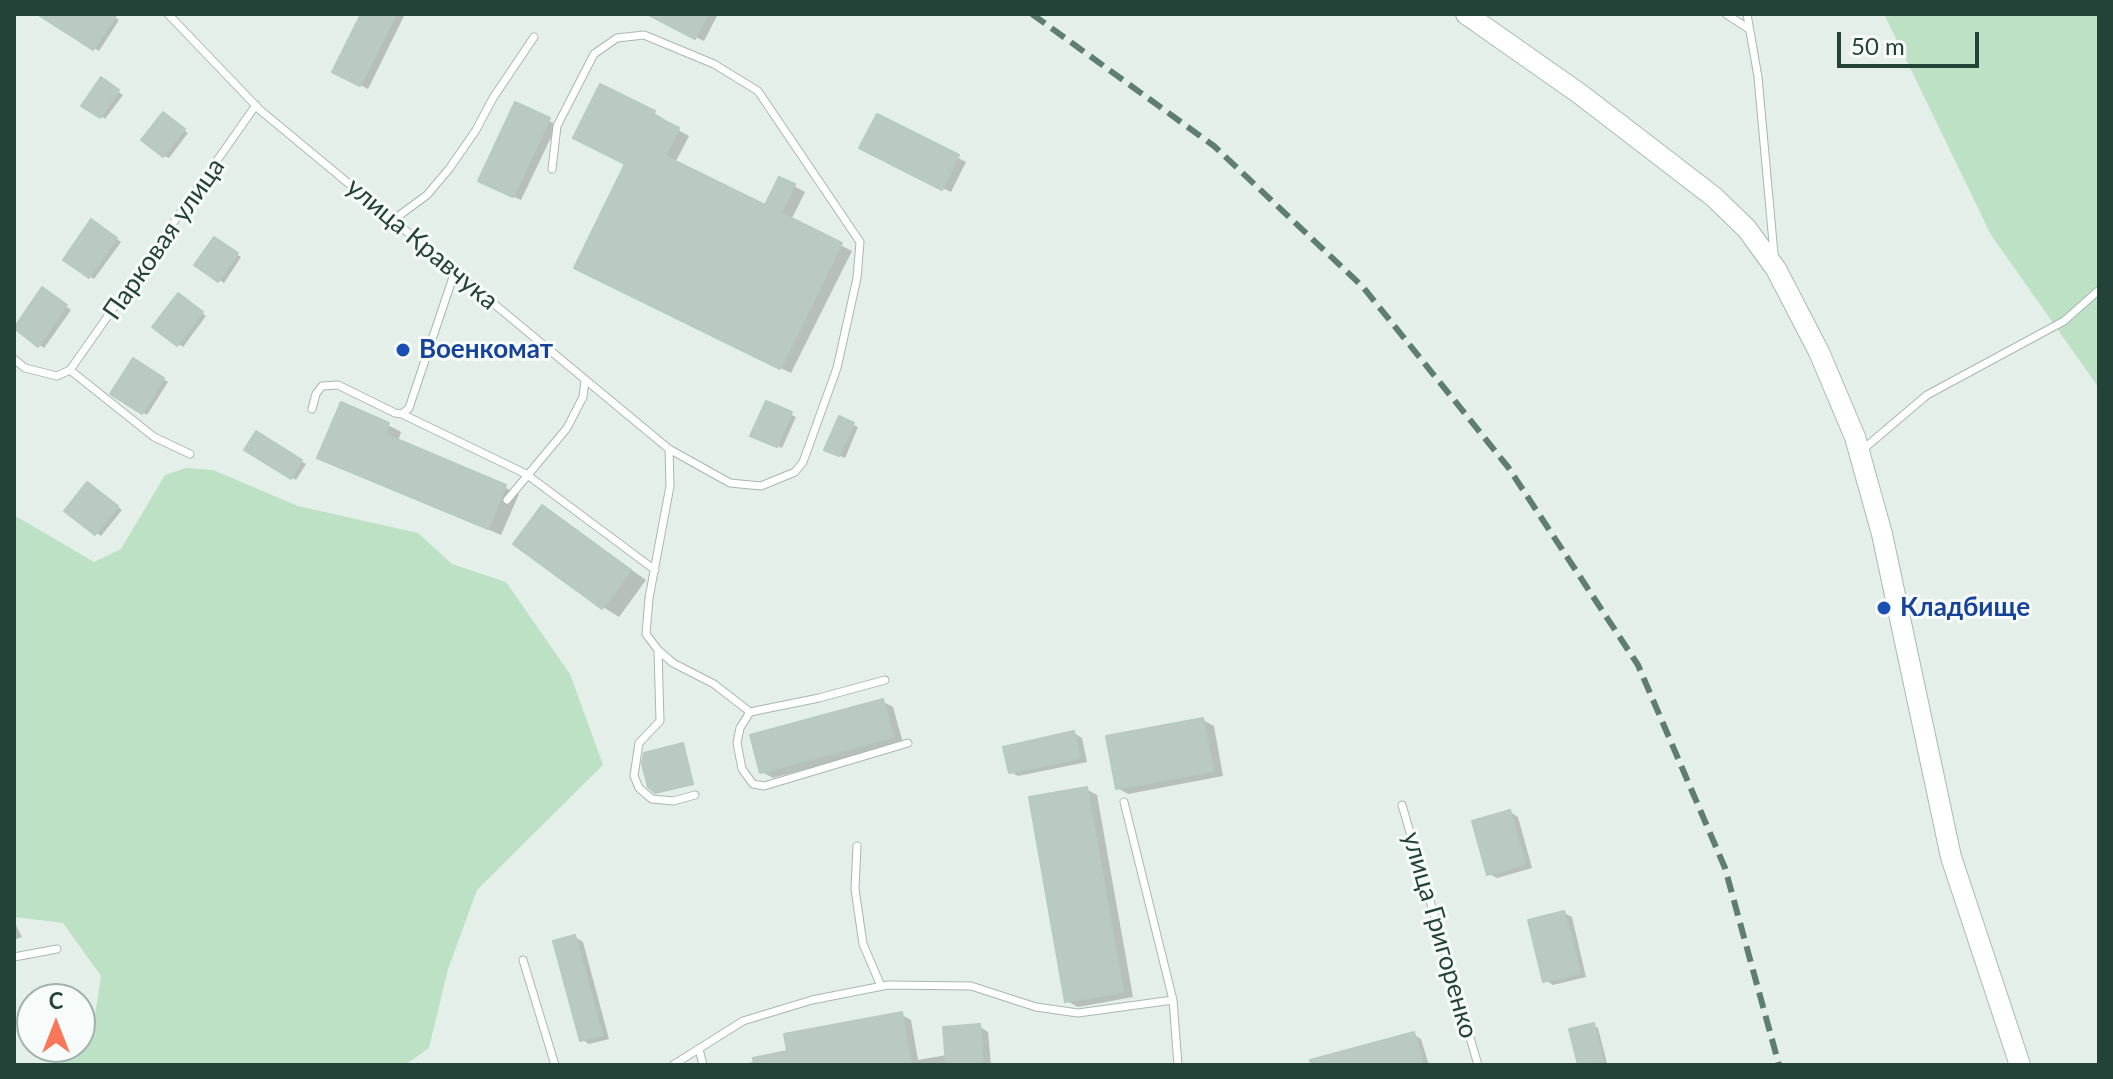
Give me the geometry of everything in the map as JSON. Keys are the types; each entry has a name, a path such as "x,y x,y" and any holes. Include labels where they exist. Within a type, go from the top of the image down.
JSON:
{"main road":[{"path":"1466,14 1580,94 1714,197 1747,229 1776,269 1819,352 1859,452 1882,534 1951,857 2020,1065"}],"lane":[{"name":"улица Кравчука","path":"168,14 256,105 669,449 730,483 761,486 795,472 803,462 837,368 857,278 860,242 758,91 714,64 644,35 617,38 594,54 557,126 552,169"},
{"path":"1726,14 1749,29"},
{"path":"1747,14 1758,77 1776,269"},
{"path":"393,220 427,195 449,169 534,37"},
{"name":"Парковая улица","path":"70,370 256,105"},
{"path":"402,414 413,399 455,271"},
{"path":"1859,452 1927,395 2064,321 2099,290"},
{"path":"14,359 25,368 57,376 70,370 154,437 190,454"},
{"path":"507,500 567,428 583,397 585,380"},
{"path":"312,409 322,386 338,385 402,414 526,474 655,570"},
{"path":"669,449 670,486 649,598 646,634 673,663 714,684 750,712"},
{"path":"658,650 660,721 639,743 634,776 639,788 652,799 673,801 695,795"},
{"path":"885,680 750,712 740,728 737,743 742,769 753,784 764,786 908,743"},
{"path":"1124,802 1173,1000 1178,1065"},
{"name":"улица Григоренко","path":"1402,805 1478,1065"},
{"path":"857,846 855,889 863,944 881,986"},
{"path":"14,957 57,949"},
{"path":"523,960 555,1065"},
{"path":"673,1065 743,1021 812,1000 881,986 971,986 1036,1007 1078,1013 1173,1000"},
{"path":"699,1049 703,1065"}],"green space":[{"path":"1884,14 2099,14 2099,388 1991,235"},
{"path":"186,468 213,470 298,506 418,533 452,564 506,582 570,674 603,765 477,890 448,969 429,1048 405,1065 58,1065 96,1063 96,1009 101,976 63,923 14,917 14,515 94,562 121,549 165,475"}],"building":[{"path":"37,14 117,14 93,50"},
{"path":"361,14 396,14 360,86 332,72"},
{"path":"647,14 708,14 695,39"},
{"path":"101,77 119,90 100,118 81,106"},
{"path":"600,84 655,111 653,115 679,128 665,156 765,205 779,177 795,184 781,213 842,243 780,369 574,268 625,164 573,138"},
{"path":"515,102 550,118 513,197 478,181"},
{"path":"163,112 185,129 163,157 141,140"},
{"path":"877,114 959,155 942,190 859,148"},
{"path":"91,219 117,238 89,278 63,260"},
{"path":"214,237 238,253 218,282 194,265"},
{"path":"42,287 67,305 38,347 14,328"},
{"path":"178,293 203,312 177,346 152,327"},
{"path":"133,358 164,378 142,414 110,394"},
{"path":"766,401 792,412 777,447 750,436"},
{"path":"341,402 389,423 385,434 506,485 488,529 317,458"},
{"path":"839,416 854,423 839,456 824,450"},
{"path":"256,431 302,460 291,479 244,450"},
{"path":"87,482 118,506 95,535 64,511"},
{"path":"542,505 631,570 602,609 513,544"},
{"path":"883,699 893,737 760,773 750,735"},
{"path":"1203,718 1213,771 1116,789 1106,736"},
{"path":"1074,731 1080,758 1009,773 1003,747"},
{"path":"683,743 693,784 655,793 648,787 642,764 644,753"},
{"path":"1087,787 1123,992 1065,1002 1029,797"},
{"path":"1510,810 1525,864 1487,875 1472,821"},
{"path":"1564,911 1580,973 1543,982 1528,920"},
{"path":"575,935 602,1035 580,1041 553,941"},
{"path":"902,1012 911,1065 754,1065 753,1058 787,1051 784,1034"},
{"path":"1594,1023 1603,1061 1578,1065 1569,1029"},
{"path":"980,1024 983,1065 946,1065 943,1027"},
{"path":"1414,1032 1423,1065 1311,1065 1310,1060"}],"railway":[{"path":"1032,14 1214,146 1363,287 1508,467 1638,665 1725,868 1779,1065"}],"place":[{"name":"Военкомат","path":"403,350"},
{"name":"Кладбище","path":"1884,608"}]}
